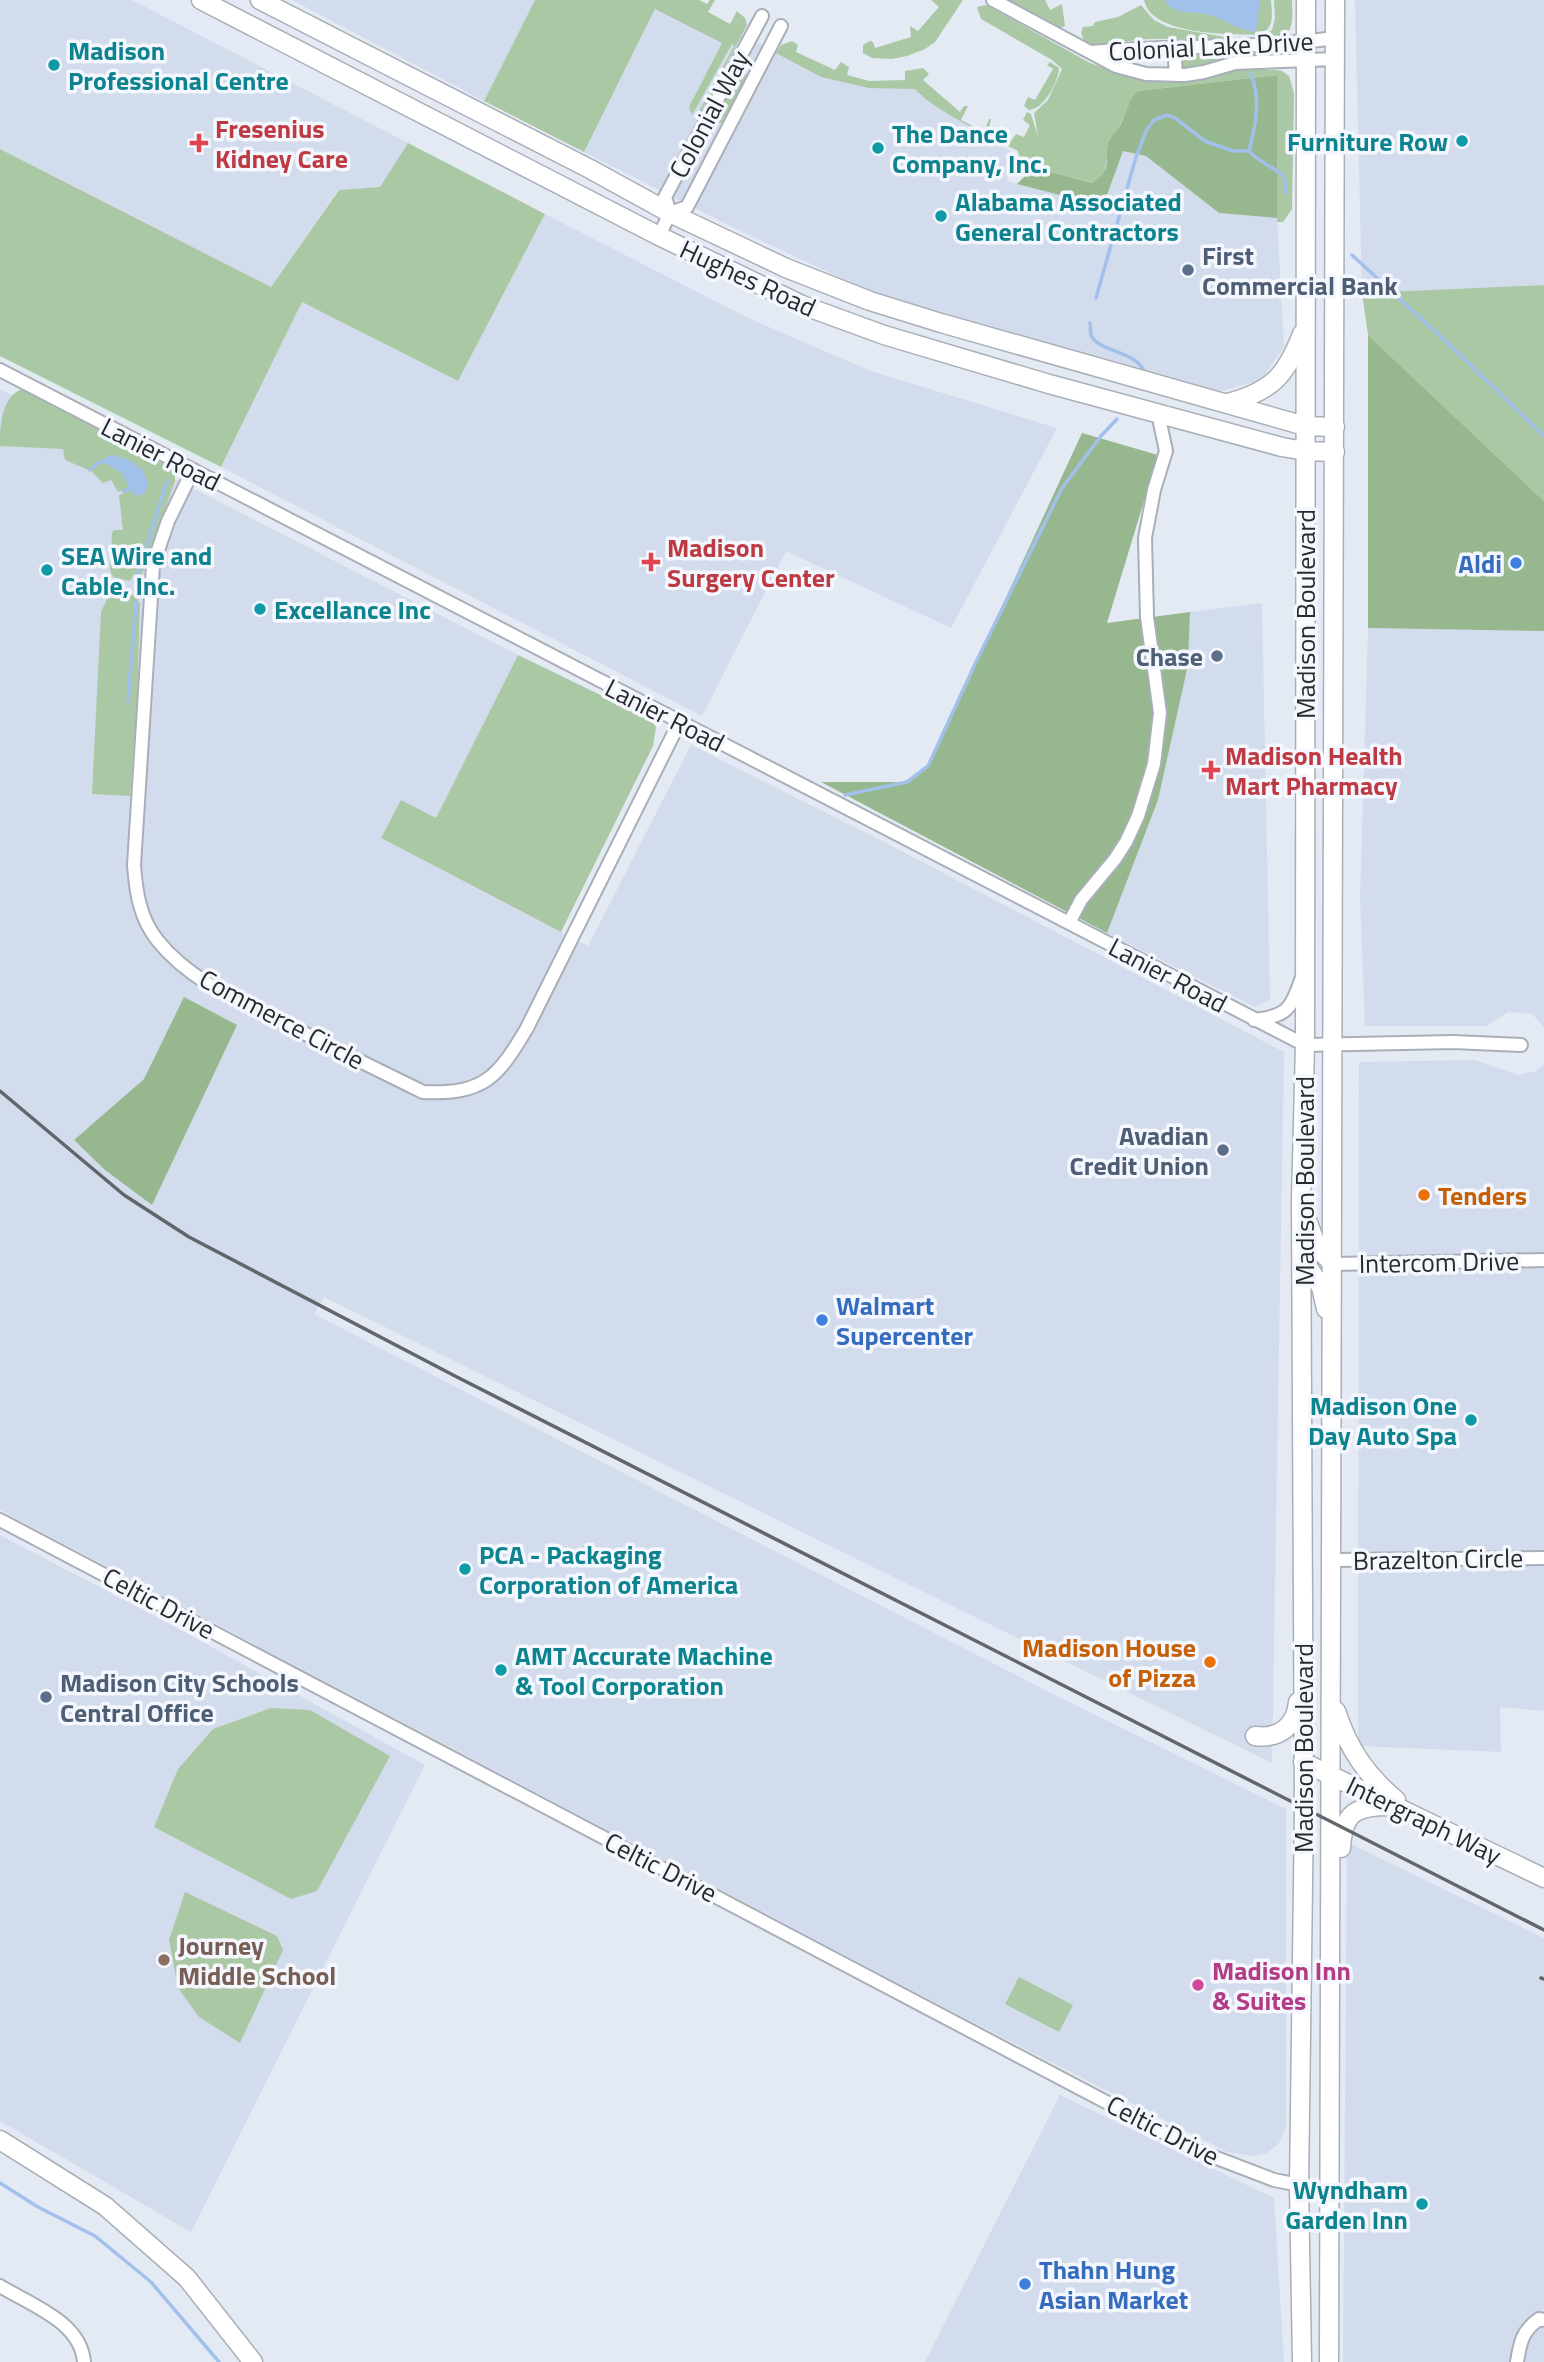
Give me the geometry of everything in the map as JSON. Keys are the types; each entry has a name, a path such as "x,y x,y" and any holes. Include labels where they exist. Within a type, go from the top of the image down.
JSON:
{"main road":[{"name":"Hughes Road","path":"201,0 659,236 770,291 858,327 1069,389 1282,447 1335,452"},
{"name":"Hughes Road","path":"260,0 590,169 670,213 786,268 870,301 971,332 1305,426 1335,427"},
{"name":"Madison Boulevard","path":"1302,2362 1299,2186 1303,1762 1301,1200 1305,1045 1306,0"},
{"name":"Madison Boulevard","path":"1329,2362 1334,1264 1335,0"},
{"path":"1228,403 1252,397 1270,387 1284,372 1304,327"},
{"path":"1069,389 1160,423 1286,459 1297,471 1305,504"},
{"path":"1304,775 1334,774"},
{"path":"1301,1200 1317,1247 1334,1264"},
{"path":"1303,1259 1321,1287 1332,1340"},
{"path":"1255,1736 1275,1736 1295,1719 1302,1611"},
{"path":"1332,1696 1349,1745 1360,1765 1373,1780 1414,1815"},
{"name":"Intergraph Way","path":"1303,1762 1544,1878"},
{"path":"1330,1924 1339,1877 1342,1827 1348,1817 1370,1806 1395,1806"},
{"path":"0,2140 104,2206 187,2278 253,2362"}],"street":[{"name":"Colonial Lake Drive","path":"993,0 1088,52 1133,71 1176,75 1203,72 1235,63 1335,59"},
{"name":"Colonial Way","path":"659,236 670,213 665,197 762,16"},
{"name":"Colonial Way","path":"670,213 687,207 781,26"},
{"name":"Colonial Lake Drive","path":"1088,52 1174,46 1264,46 1335,38"},
{"path":"1174,46 1176,75"},
{"path":"738,60 758,71"},
{"name":"Lanier Road","path":"0,370 1305,1045 1453,1042 1521,1045"},
{"path":"1069,923 1081,900 1126,842 1138,817 1154,764 1160,713 1147,617 1145,538 1154,490 1166,451 1160,423"},
{"name":"Commerce Circle","path":"193,471 168,521 153,565 134,866 136,890 143,918 157,940 177,961 214,988 423,1092 451,1093 469,1089 499,1070 522,1037 680,723"},
{"path":"1254,1020 1281,1015 1290,1008 1305,970"},
{"name":"Intercom Drive","path":"1334,1264 1544,1260"},
{"name":"Celtic Drive","path":"0,1520 1201,2152 1264,2176 1330,2191"},
{"name":"Brazelton Circle","path":"1332,1560 1544,1558"},
{"path":"0,2286 70,2328 79,2341 84,2362"},
{"path":"1517,2362 1520,2341 1527,2328 1539,2319 1544,2320"}],"shaded area":[{"path":"0,0 132,0 408,143 380,187 338,190 271,287 0,149"},
{"path":"292,0 535,0 484,101"},
{"path":"659,0 679,0 821,77 915,89 920,95 1010,151 1007,181 1103,205 1123,151 1146,156 1219,213 1277,218 1284,347 1261,380 1217,392 996,329 858,286 730,226 584,152"},
{"path":"1355,0 1544,0 1544,285 1362,293"},
{"path":"545,214 746,317 871,371 1057,428 951,628 786,551 702,716 221,467 302,302 458,381"},
{"path":"0,389 518,655 436,818 381,838 588,946 691,745 896,848 1284,1052 1272,1763 324,1297 314,1314 1051,1693 1286,1809 1286,2128 1279,2143 1267,2153 1254,2156 1227,2152 955,2013 0,1510","holes":["144,1079 105,1170 74,1140"]},
{"path":"1262,603 1270,999 1255,1007 1107,933 1158,800 1188,665 1190,612"},
{"path":"1368,628 1544,631 1544,1027 1532,1014 1508,1012 1487,1026 1365,1026 1360,900"},
{"path":"1475,1060 1518,1075 1536,1071 1544,1064 1544,1711 1500,1707 1501,1752 1358,1746 1359,1062"},
{"name":"Journey Middle School","path":"0,1535 168,1623 425,1765 191,2232 0,2121"},
{"path":"1347,1842 1544,1938 1544,2362 1343,2362"},
{"path":"1060,2095 1274,2198 1284,2362 925,2362"}],"green space":[{"path":"535,0 699,0 707,4 710,0 715,0 708,12 730,24 737,11 745,18 747,25 700,114 697,115 734,46 732,44 692,115 689,107 722,43 655,9 584,152 484,101"},
{"path":"931,0 963,0 935,42 925,49 892,59 872,58 863,53 863,45 870,41 875,48 911,37 910,26 918,31 939,7"},
{"path":"1008,0 1045,0 1050,10 1062,4 1065,26 1060,28"},
{"path":"1144,0 1271,0 1271,20 1268,29 1259,35 1194,31 1161,21 1150,12"},
{"path":"1274,0 1292,0 1289,31 1282,39 1255,40 1272,30 1275,18"},
{"path":"986,5 1090,63 1135,77 1238,70 1276,70 1289,76 1294,93 1292,209 1283,222 1277,222 1276,75 1138,91 1119,128 1110,138 1104,175 1093,183 1029,166 1019,157 1018,151 949,115 915,89 869,88 821,77 776,53 781,45 792,41 798,45 796,52 835,70 841,62 849,67 847,75 869,81 905,80 905,71 923,68 929,74 923,80 960,112 964,106 968,106 961,120 984,132 991,119 989,129 1011,141 1016,134 1024,137 1030,125 1023,120 1027,112 1031,114 1038,136 1034,113 1048,100 1062,69 1052,60 981,19 977,7"},
{"path":"1141,5 1154,20 1168,27 1237,39 1148,39 1091,45 1083,38 1083,27 1118,17"},
{"path":"1224,50 1280,50 1280,55 1233,57 1192,70 1181,68 1182,55"},
{"path":"1050,62 1059,68 1053,88 1040,105 1029,110 1024,106 1028,97 1035,100 1053,69 1047,65"},
{"path":"741,72 745,73 747,79 725,120 717,123 716,117"},
{"path":"1277,75 1277,218 1219,213 1146,156 1123,151 1103,206 1017,184 1028,173 1029,166 1092,183 1099,178 1106,168 1110,139 1138,91"},
{"path":"408,143 545,214 458,381 302,302 221,467 0,356 0,149 271,287 339,190 380,187"},
{"path":"1544,285 1544,501 1368,335 1362,293"},
{"path":"1368,335 1544,501 1544,631 1368,628"},
{"path":"22,389 172,467 175,481 141,578 133,581 138,578 138,575 134,574 130,581 113,577 110,570 112,533 114,530 123,530 119,495 124,493 122,490 118,492 111,480 103,483 91,471 65,460 63,449 0,446 3,413 10,399"},
{"path":"1082,433 1158,455 1107,623 1190,612 1188,665 1158,800 1107,933 821,782 907,782 928,766"},
{"path":"117,592 135,596 140,603 137,704 130,796 92,794 101,612 107,599"},
{"path":"518,655 650,719 656,727 653,746 561,932 381,838 401,800 436,818"},
{"path":"184,997 237,1025 152,1205 105,1170 74,1140 144,1079"},
{"path":"271,1708 310,1710 390,1756 317,1891 291,1899 154,1827 178,1769 213,1729"},
{"path":"185,1892 277,1936 283,1950 240,2043 199,2017 178,1988 169,1940"},
{"path":"1019,1977 1073,2005 1059,2032 1005,2004"}],"water":[{"path":"1164,0 1260,0 1256,32 1202,13 1180,11"},
{"path":"112,455 129,460 143,470 148,483 145,493 138,496 131,492 123,474 105,463 106,457"}],"waterway":[{"path":"1251,74 1256,93 1256,112 1249,151 1284,176 1286,193"},
{"path":"1096,298 1136,157 1147,129 1154,120 1167,115 1205,141 1233,151 1249,151"},
{"path":"1352,255 1544,436"},
{"path":"1090,323 1091,335 1100,345 1132,358 1143,369"},
{"path":"845,795 907,782 928,766 1062,488 1117,419"},
{"path":"90,470 105,461"},
{"path":"137,577 167,481"},
{"path":"123,491 129,489"},
{"path":"128,702 136,602"},
{"path":"0,2183 38,2207 95,2236 151,2282 219,2362"}],"railway":[{"path":"0,1091 124,1195 189,1237 455,1376 1544,1930"}],"place":[{"name":"Madison Professional Centre","path":"54,65"},
{"name":"Furniture Row","path":"1462,141"},
{"name":"Fresenius Kidney Care","path":"199,143"},
{"name":"The Dance Company, Inc.","path":"878,148"},
{"name":"Alabama Associated General Contractors","path":"941,216"},
{"name":"First Commercial Bank","path":"1188,270"},
{"name":"Madison Surgery Center","path":"651,562"},
{"name":"Aldi","path":"1516,563"},
{"name":"SEA Wire and Cable, Inc.","path":"47,570"},
{"name":"Excellance Inc","path":"260,609"},
{"name":"Chase","path":"1217,656"},
{"name":"Madison Health Mart Pharmacy","path":"1211,770"},
{"name":"Avadian Credit Union","path":"1223,1150"},
{"name":"Tenders","path":"1424,1195"},
{"name":"Walmart Supercenter","path":"822,1320"},
{"name":"Madison One Day Auto Spa","path":"1471,1420"},
{"name":"PCA - Packaging Corporation of America","path":"465,1569"},
{"name":"Madison House of Pizza","path":"1210,1662"},
{"name":"AMT Accurate Machine & Tool Corporation","path":"501,1670"},
{"name":"Madison City Schools Central Office","path":"46,1697"},
{"name":"Journey Middle School","path":"164,1960"},
{"name":"Madison Inn & Suites","path":"1198,1985"},
{"name":"Wyndham Garden Inn","path":"1422,2204"},
{"name":"Thahn Hung Asian Market","path":"1025,2284"}]}
